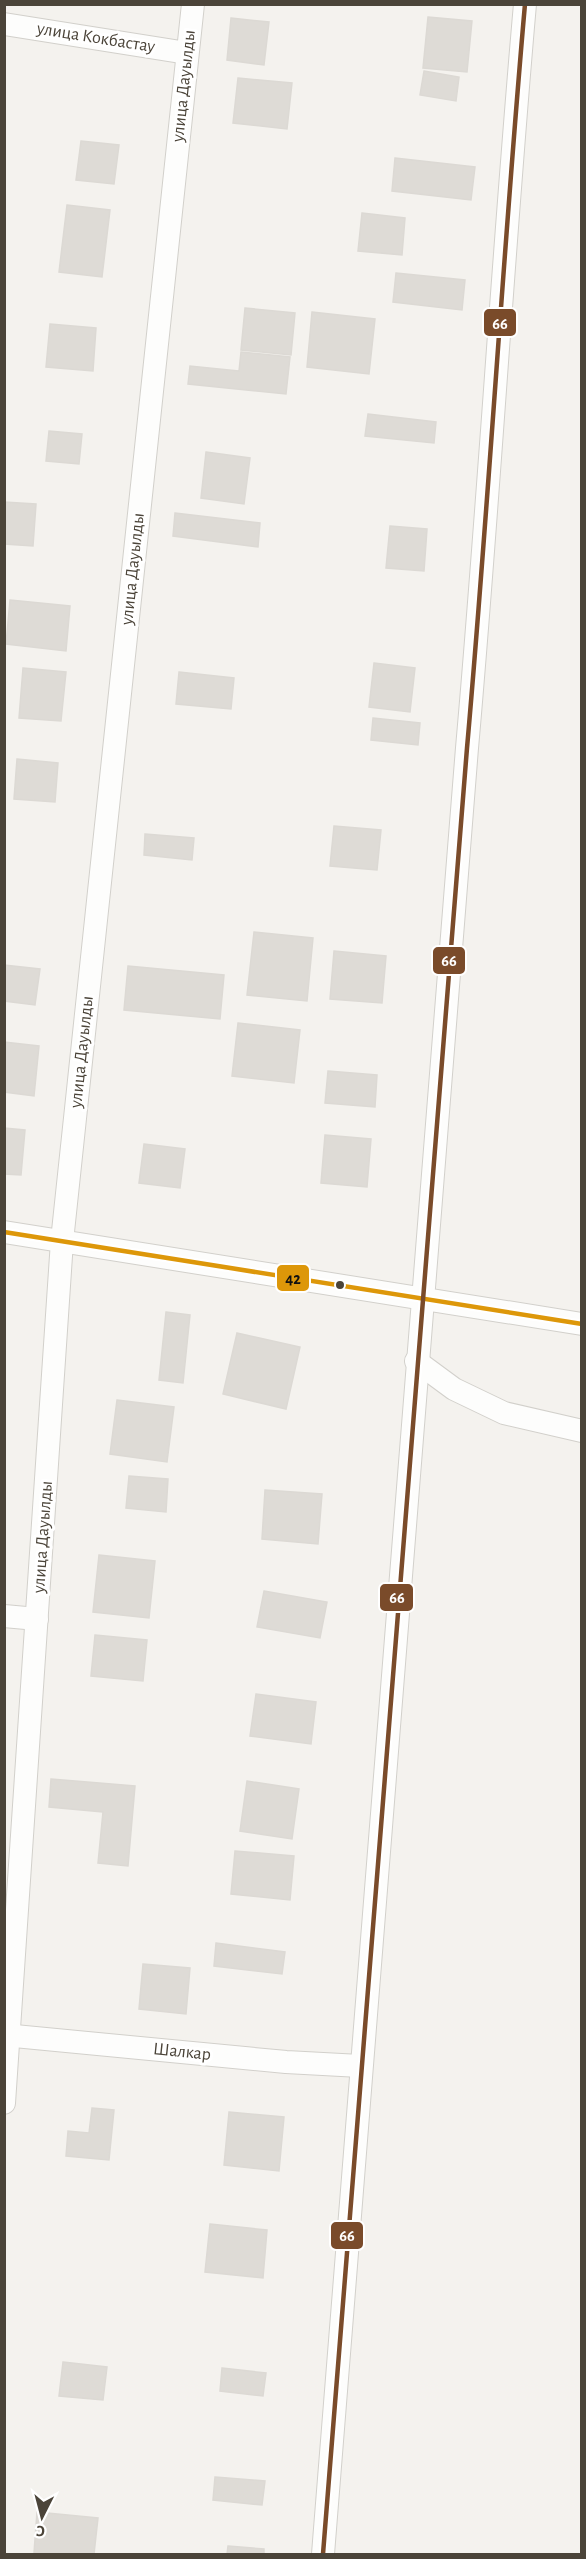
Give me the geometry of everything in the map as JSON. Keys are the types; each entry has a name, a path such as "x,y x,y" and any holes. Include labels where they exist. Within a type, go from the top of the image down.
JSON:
{"street":[{"name":"улица Дауылды","path":"4,2103 62,1241 193,4"},
{"path":"323,2554 525,4"},
{"name":"улица Кокбастау","path":"4,24 187,53"},
{"path":"4,1232 582,1324"},
{"path":"416,1361 454,1389 504,1413 582,1431"},
{"path":"4,1616 37,1619"},
{"name":"Шалкар","path":"7,2036 286,2062 360,2066"}],"building":[{"path":"428,17 472,21 467,72 423,68"},
{"path":"231,18 269,22 264,65 227,60"},
{"path":"424,71 459,77 456,101 420,95"},
{"path":"238,78 292,83 287,129 233,123"},
{"path":"81,141 119,145 114,184 76,180"},
{"path":"395,158 475,167 471,200 392,191"},
{"path":"67,205 110,210 102,277 59,272"},
{"path":"362,213 405,218 402,255 358,251"},
{"path":"396,273 465,280 462,310 393,302"},
{"path":"245,308 295,313 291,355 241,350"},
{"path":"312,312 375,319 369,374 307,367"},
{"path":"50,324 96,328 93,371 46,367"},
{"path":"241,352 290,357 286,394 188,384 190,366 239,371"},
{"path":"368,414 436,422 434,443 365,436"},
{"path":"49,431 82,434 79,464 46,461"},
{"path":"206,452 250,458 244,504 201,498"},
{"path":"4,502 36,504 33,546 4,544"},
{"path":"175,513 260,523 258,547 173,536"},
{"path":"390,526 427,529 424,571 386,568"},
{"path":"10,600 70,606 66,651 6,644"},
{"path":"374,663 415,668 410,712 369,707"},
{"path":"23,668 66,672 61,721 19,718"},
{"path":"179,672 234,678 231,709 176,704"},
{"path":"373,718 420,723 418,745 371,740"},
{"path":"17,759 58,763 55,802 14,799"},
{"path":"334,826 381,830 377,870 330,866"},
{"path":"145,834 194,838 192,860 144,855"},
{"path":"254,932 313,938 307,1001 247,995"},
{"path":"334,951 386,956 382,1003 330,999"},
{"path":"4,965 40,969 35,1005 4,1001"},
{"path":"128,966 224,975 220,1019 124,1010"},
{"path":"238,1023 300,1030 294,1083 232,1076"},
{"path":"4,1042 39,1046 34,1096 4,1092"},
{"path":"328,1071 377,1075 375,1107 325,1103"},
{"path":"4,1128 25,1130 21,1175 4,1174"},
{"path":"325,1135 371,1139 367,1187 321,1183"},
{"path":"144,1144 185,1149 180,1188 139,1183"},
{"path":"166,1312 190,1315 183,1383 159,1380"},
{"path":"237,1333 300,1347 286,1409 223,1394"},
{"path":"117,1400 174,1407 167,1462 110,1454"},
{"path":"129,1476 168,1479 166,1512 126,1508"},
{"path":"265,1490 322,1494 318,1544 262,1539"},
{"path":"99,1555 155,1561 149,1618 93,1612"},
{"path":"264,1591 327,1602 320,1638 257,1627"},
{"path":"95,1635 147,1640 143,1681 91,1676"},
{"path":"256,1694 316,1702 311,1744 250,1736"},
{"path":"51,1779 135,1786 128,1866 98,1863 103,1812 49,1807"},
{"path":"247,1781 299,1789 292,1839 240,1831"},
{"path":"235,1851 294,1856 290,1900 231,1894"},
{"path":"216,1943 285,1952 282,1974 214,1966"},
{"path":"143,1964 190,1968 186,2014 139,2009"},
{"path":"92,2108 114,2110 109,2160 66,2156 68,2131 89,2133"},
{"path":"229,2112 284,2117 279,2171 224,2165"},
{"path":"210,2224 267,2230 263,2278 205,2272"},
{"path":"63,2362 107,2367 103,2400 59,2396"},
{"path":"222,2368 266,2373 263,2396 220,2391"},
{"path":"215,2477 265,2481 262,2505 213,2500"},
{"path":"37,2512 98,2518 94,2554 34,2553"},
{"path":"228,2546 264,2549 264,2554 227,2554"}],"transit line":[{"name":"66","path":"323,2554 392,1651 475,655 525,4"},
{"name":"42","path":"4,1232 582,1324"}]}
